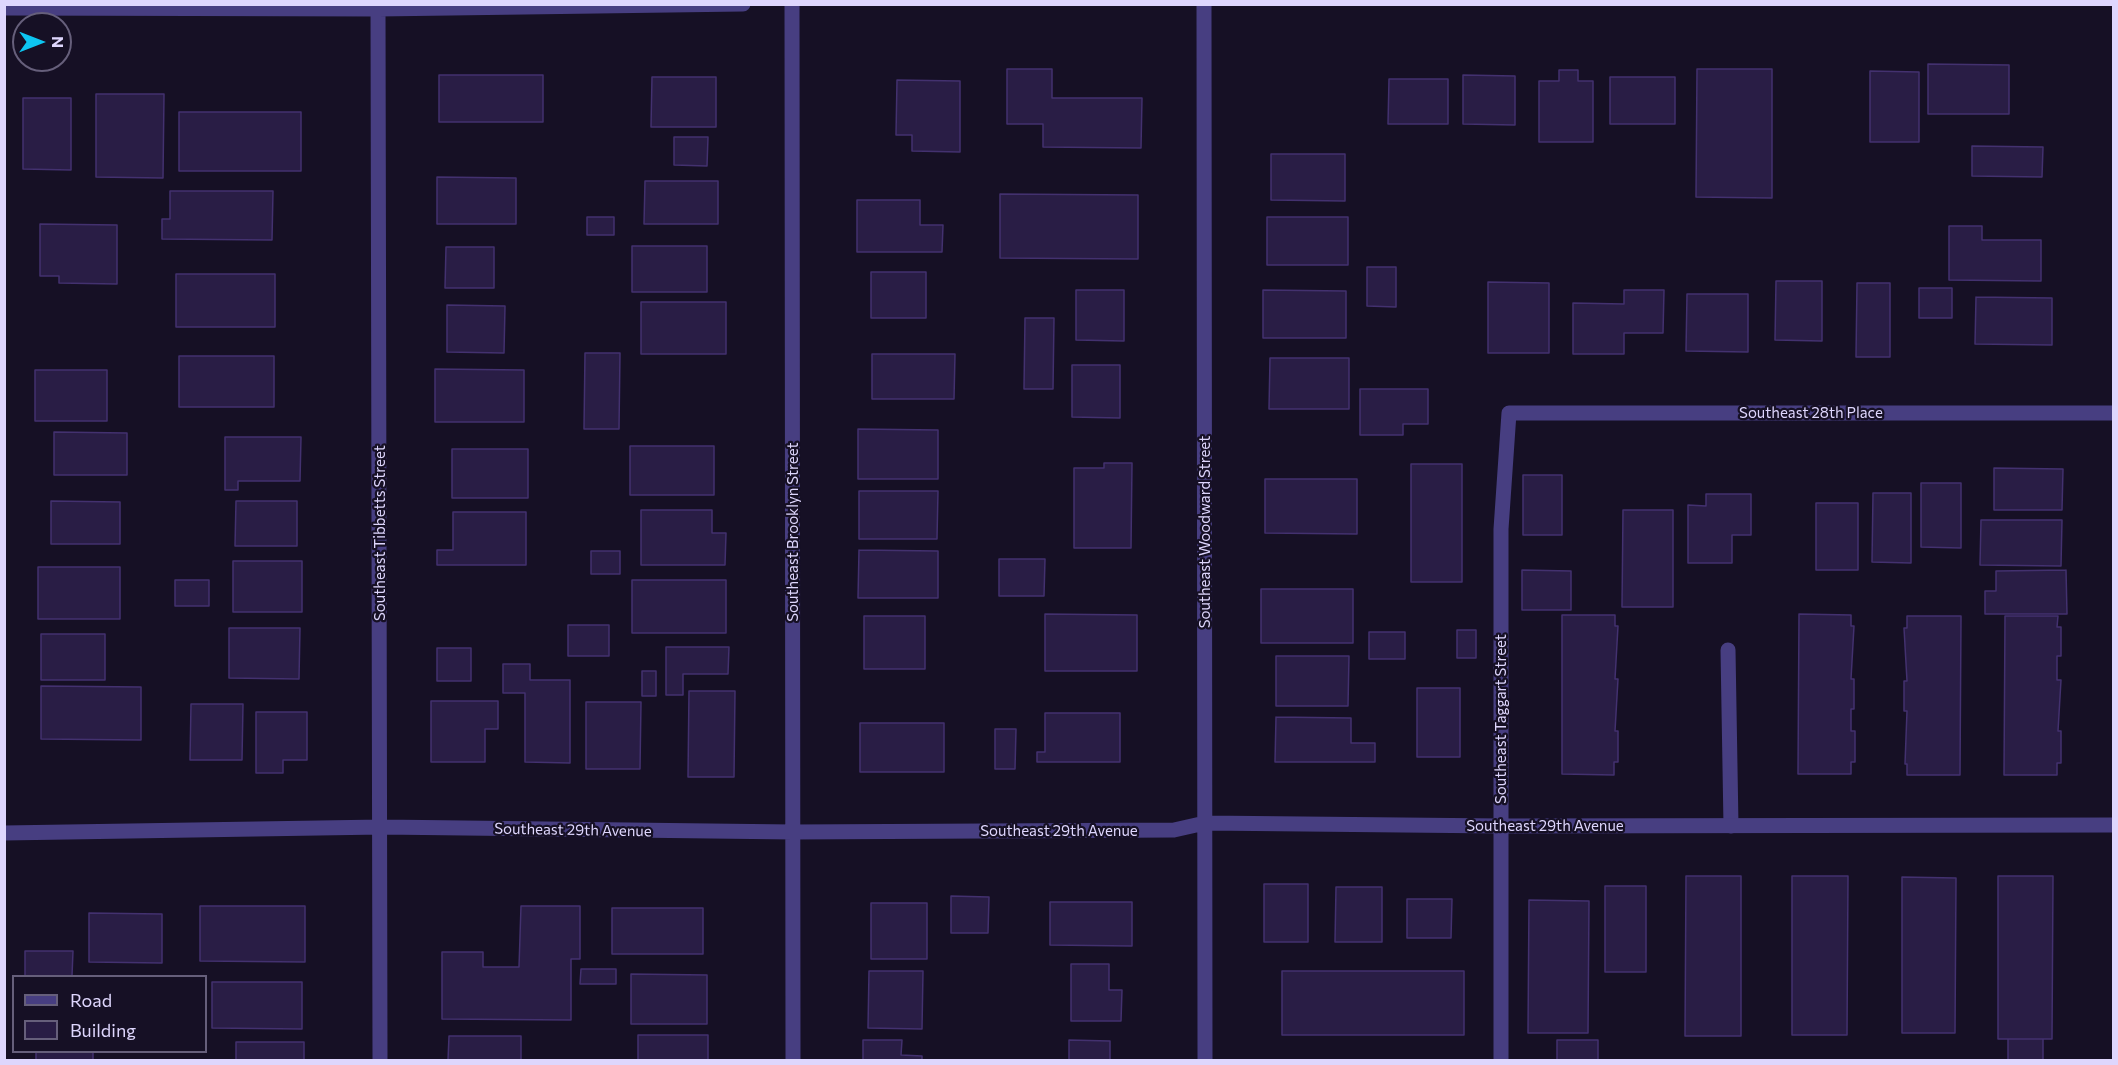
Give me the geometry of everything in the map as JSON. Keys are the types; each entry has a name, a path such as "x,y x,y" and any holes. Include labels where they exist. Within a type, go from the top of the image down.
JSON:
{"street":[{"path":"4,8 743,4"},
{"name":"Southeast Brooklyn Street","path":"792,4 793,1060"},
{"name":"Southeast Woodward Street","path":"1204,4 1205,1060"},
{"name":"Southeast Tibbetts Street","path":"378,7 380,1060"},
{"name":"Southeast 28th Place","path":"1509,413 2114,413"},
{"name":"Southeast Taggart Street","path":"1501,1060 1501,529 1509,413"},
{"path":"1728,650 1731,825"},
{"name":"Southeast 29th Avenue","path":"4,833 381,827 793,832 1174,830 1205,823 1501,826 2114,825"}],"building":[{"path":"1928,64 2009,65 2009,114 1928,114"},
{"path":"1007,69 1052,69 1052,98 1142,98 1141,148 1043,147 1043,124 1007,124"},
{"path":"1697,69 1772,69 1772,198 1696,197"},
{"path":"1559,70 1578,70 1578,81 1593,81 1593,142 1539,142 1539,81 1559,81"},
{"path":"1870,71 1919,72 1919,142 1870,142"},
{"path":"439,75 543,75 543,122 439,122"},
{"path":"1463,75 1515,76 1515,125 1463,124"},
{"path":"652,77 716,77 716,127 651,127"},
{"path":"1610,77 1675,77 1675,124 1610,124"},
{"path":"1389,79 1448,79 1448,124 1388,124"},
{"path":"897,80 960,81 960,152 912,151 912,135 896,135"},
{"path":"96,94 164,94 163,178 96,177"},
{"path":"23,98 71,98 71,170 23,169"},
{"path":"179,112 301,112 301,171 179,171"},
{"path":"674,137 708,137 707,166 674,165"},
{"path":"1972,146 2043,147 2042,177 1972,176"},
{"path":"1271,154 1345,154 1345,201 1271,200"},
{"path":"437,177 516,178 516,224 437,224"},
{"path":"645,181 718,181 718,224 644,224"},
{"path":"170,191 273,191 272,240 162,239 162,219 170,219"},
{"path":"1000,194 1138,195 1138,259 1000,258"},
{"path":"857,200 920,200 920,225 943,225 942,252 857,252"},
{"path":"587,217 614,217 614,235 587,235"},
{"path":"1267,217 1348,217 1348,265 1267,265"},
{"path":"40,224 117,225 117,284 59,283 59,276 40,276"},
{"path":"1949,226 1982,226 1982,240 2041,240 2041,281 1949,280"},
{"path":"632,246 707,246 707,292 632,292"},
{"path":"446,247 494,247 494,288 445,288"},
{"path":"1367,267 1396,267 1396,307 1367,306"},
{"path":"871,272 926,272 926,318 871,318"},
{"path":"176,274 275,274 275,327 176,327"},
{"path":"1776,281 1822,281 1822,341 1775,340"},
{"path":"1488,282 1549,283 1549,353 1488,353"},
{"path":"1857,283 1890,283 1890,357 1856,357"},
{"path":"1919,288 1952,288 1952,318 1919,318"},
{"path":"1076,290 1124,290 1124,341 1076,340"},
{"path":"1263,290 1346,291 1346,338 1263,338"},
{"path":"1624,290 1664,290 1663,333 1624,333 1624,354 1573,354 1573,303 1624,304"},
{"path":"1687,294 1748,294 1748,352 1686,351"},
{"path":"1976,297 2052,298 2052,345 1975,344"},
{"path":"641,302 726,302 726,354 641,354"},
{"path":"447,305 505,306 504,353 447,352"},
{"path":"1025,318 1054,318 1053,389 1024,389"},
{"path":"585,353 620,353 619,429 584,429"},
{"path":"872,354 955,354 954,399 872,399"},
{"path":"179,356 274,356 274,407 179,407"},
{"path":"1270,358 1349,358 1349,409 1269,409"},
{"path":"1072,365 1120,365 1120,418 1072,417"},
{"path":"435,369 524,370 524,422 435,422"},
{"path":"35,370 107,370 107,421 35,421"},
{"path":"1360,389 1428,389 1428,424 1403,424 1403,435 1360,435"},
{"path":"858,429 938,430 938,479 858,479"},
{"path":"54,432 127,433 127,475 54,475"},
{"path":"225,437 301,437 300,481 238,481 238,490 225,490"},
{"path":"630,446 714,446 714,495 630,495"},
{"path":"452,449 528,449 528,498 452,498"},
{"path":"1104,463 1132,463 1131,548 1074,548 1074,468 1104,468"},
{"path":"1411,464 1462,464 1462,582 1411,582"},
{"path":"1994,468 2063,469 2062,510 1994,510"},
{"path":"1523,475 1562,475 1562,535 1523,535"},
{"path":"1265,479 1357,479 1357,534 1265,533"},
{"path":"1921,483 1961,483 1961,548 1921,547"},
{"path":"859,491 938,491 937,539 859,539"},
{"path":"1873,493 1911,493 1911,563 1872,562"},
{"path":"1706,494 1751,494 1751,535 1732,535 1732,563 1688,563 1688,505 1706,506"},
{"path":"51,501 120,502 120,544 51,544"},
{"path":"236,501 297,501 297,546 235,546"},
{"path":"1816,503 1858,503 1858,570 1816,570"},
{"path":"641,510 712,510 712,533 726,533 725,565 641,565"},
{"path":"1623,510 1673,510 1673,607 1622,607"},
{"path":"453,512 526,512 526,565 437,565 437,550 453,550"},
{"path":"1981,520 2062,520 2061,566 1980,565"},
{"path":"859,550 938,551 938,598 858,598"},
{"path":"591,551 620,551 620,574 591,574"},
{"path":"999,559 1045,559 1044,596 999,596"},
{"path":"233,561 302,561 302,612 233,612"},
{"path":"38,567 120,567 120,619 38,619"},
{"path":"1522,570 1571,571 1571,610 1522,610"},
{"path":"2066,570 2067,614 1985,614 1985,591 1996,591 1996,571"},
{"path":"175,580 209,580 209,606 175,606"},
{"path":"632,580 726,580 726,633 632,633"},
{"path":"1261,589 1353,589 1353,643 1261,643"},
{"path":"1045,614 1137,615 1137,671 1045,671"},
{"path":"1799,614 1851,615 1851,626 1854,626 1851,679 1854,679 1854,709 1851,709 1851,731 1855,731 1855,762 1851,762 1851,774 1798,774"},
{"path":"1562,615 1615,615 1615,626 1618,626 1615,731 1618,731 1618,762 1614,762 1614,775 1562,774"},
{"path":"864,616 925,616 925,669 864,669"},
{"path":"1907,616 1961,616 1960,775 1907,775 1907,764 1905,764 1907,711 1904,711 1904,681 1907,681 1904,628 1907,628"},
{"path":"2005,616 2058,616 2057,627 2061,627 2061,656 2057,656 2057,680 2061,680 2058,731 2061,731 2061,763 2057,763 2057,775 2004,775"},
{"path":"568,625 609,625 609,656 568,656"},
{"path":"229,628 300,628 299,679 229,678"},
{"path":"1457,630 1476,630 1476,658 1457,658"},
{"path":"1369,632 1405,632 1405,659 1369,659"},
{"path":"41,634 105,634 105,680 41,680"},
{"path":"666,647 729,647 728,674 683,674 683,695 666,695"},
{"path":"437,648 471,648 471,681 437,681"},
{"path":"1276,656 1349,656 1348,706 1276,706"},
{"path":"503,664 530,664 530,680 570,680 570,763 525,762 525,693 503,693"},
{"path":"642,671 656,671 656,696 642,696"},
{"path":"41,686 141,687 141,740 41,739"},
{"path":"1417,688 1460,688 1460,757 1417,757"},
{"path":"689,691 735,691 734,777 688,777"},
{"path":"431,701 498,701 498,729 485,729 485,762 431,762"},
{"path":"586,702 641,702 640,769 586,769"},
{"path":"191,704 243,704 242,760 190,760"},
{"path":"256,712 307,712 307,760 283,760 283,773 256,773"},
{"path":"1045,713 1120,713 1120,762 1037,762 1037,752 1045,752"},
{"path":"1276,717 1351,718 1351,743 1375,743 1375,762 1275,762"},
{"path":"860,723 944,723 944,772 860,772"},
{"path":"995,729 1016,729 1015,769 995,769"},
{"path":"1686,876 1741,876 1741,1036 1685,1036"},
{"path":"1792,876 1848,876 1847,1035 1792,1035"},
{"path":"1998,876 2053,876 2052,1039 1998,1039"},
{"path":"1902,877 1956,878 1955,1033 1902,1033"},
{"path":"1264,884 1308,884 1308,942 1264,942"},
{"path":"1605,886 1646,886 1646,972 1605,972"},
{"path":"1336,887 1382,887 1382,942 1335,942"},
{"path":"951,896 989,897 988,933 951,933"},
{"path":"1407,899 1452,899 1451,938 1407,938"},
{"path":"1529,900 1589,901 1588,1033 1528,1033"},
{"path":"1050,902 1132,902 1132,946 1050,945"},
{"path":"871,903 927,903 927,959 871,959"},
{"path":"200,906 305,906 305,962 200,961"},
{"path":"521,906 580,906 580,959 571,959 571,1020 442,1019 442,952 483,952 483,967 519,967"},
{"path":"612,908 703,908 703,954 612,954"},
{"path":"89,913 162,914 162,963 89,962"},
{"path":"25,951 73,951 72,975 25,975"},
{"path":"1071,964 1109,964 1109,990 1122,990 1121,1021 1071,1021"},
{"path":"581,969 616,969 616,984 580,984"},
{"path":"869,971 923,971 922,1029 868,1028"},
{"path":"1282,971 1464,971 1464,1035 1282,1035"},
{"path":"631,974 707,975 707,1024 631,1024"},
{"path":"212,982 302,982 302,1029 212,1028"},
{"path":"638,1035 708,1035 708,1060 638,1060"},
{"path":"449,1036 521,1036 521,1060 448,1060"},
{"path":"2008,1039 2043,1039 2043,1060 2008,1060"},
{"path":"863,1040 902,1040 901,1055 922,1056 922,1060 863,1060"},
{"path":"1069,1040 1110,1041 1110,1060 1069,1060"},
{"path":"1557,1040 1598,1040 1598,1060 1557,1060"},
{"path":"236,1042 304,1042 304,1060 236,1060"},
{"path":"36,1053 93,1053 93,1060 36,1060"}]}
